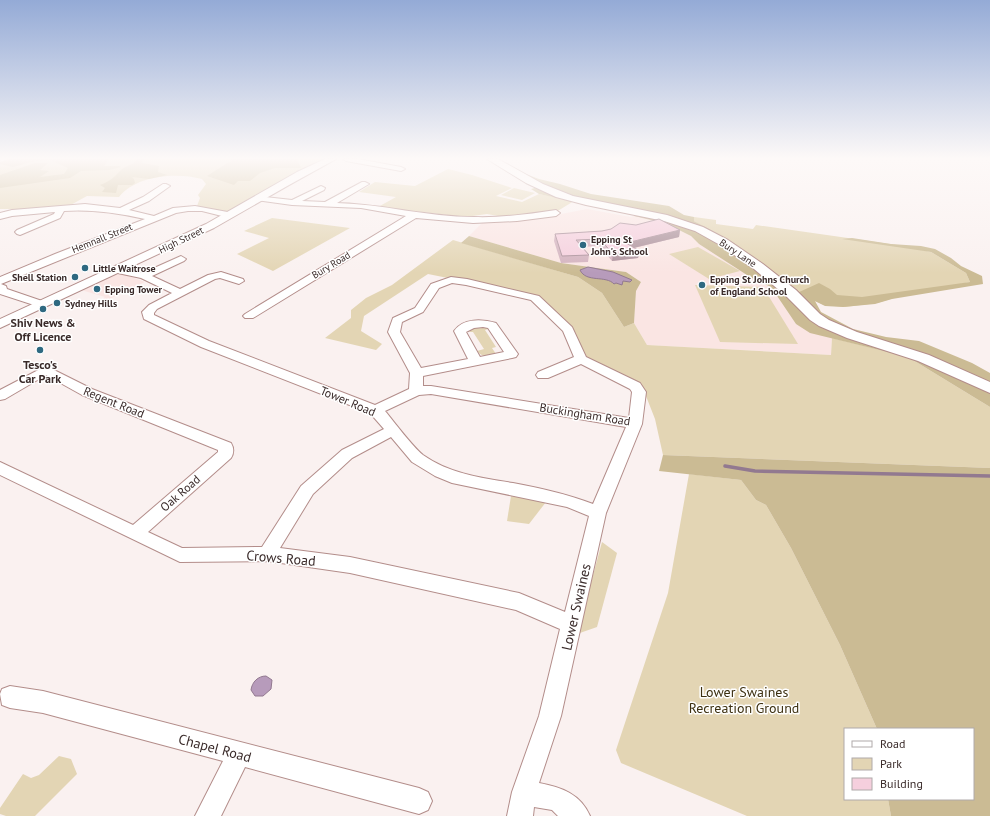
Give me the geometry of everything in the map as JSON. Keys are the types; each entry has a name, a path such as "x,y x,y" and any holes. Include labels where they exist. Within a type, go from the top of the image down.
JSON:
{"main road":[{"name":"Bury Lane","path":"565,197 597,205 664,217 698,229 721,241 754,263 801,302 811,314 830,326 845,333 934,361 990,388"},
{"name":"High Street","path":"0,324 182,240 259,198"}],"street":[{"path":"121,211 149,197"},
{"path":"292,203 303,197"},
{"path":"328,205 342,197"},
{"path":"259,198 292,203 361,206 414,215 473,220 497,220 556,213"},
{"path":"0,216 12,213 86,207 121,211 153,218"},
{"name":"Hemnall Street","path":"2,284 153,218 178,209 193,207 230,215"},
{"path":"20,232 57,216 61,209"},
{"name":"Bury Road","path":"249,316 414,215"},
{"path":"144,276 181,259"},
{"path":"117,270 144,276 180,293"},
{"name":"Tower Road","path":"239,281 221,275 212,277 153,307 148,312 148,317 205,344 375,410 417,458 449,476 571,502 598,513"},
{"path":"416,391 417,373 394,332 397,320 419,310 435,286 451,280 467,282 485,288 535,298 568,330 581,359 543,375"},
{"path":"2,284 42,304"},
{"name":"Buckingham Road","path":"375,410 416,391 431,390 635,424 639,392 635,386 581,359"},
{"path":"417,373 476,362"},
{"name":"Regent Road","path":"0,396 46,370 87,392 226,447 226,454"},
{"name":"Lower Swaines","path":"520,816 524,792 550,716 598,513 635,424"},
{"path":"267,554 307,490 347,454 393,430"},
{"name":"Oak Road","path":"135,533 226,454"},
{"name":"Crows Road","path":"0,468 180,555 267,554 350,565 519,602 572,625"},
{"name":"Chapel Road","path":"10,697 43,702 419,801"},
{"path":"208,816 240,754"},
{"path":"524,792 558,799 577,816"}],"shaded area":[{"path":"553,197 611,197 669,206 684,215 694,217 694,221 734,243 797,293 819,283 837,295 862,297 970,282 966,273 931,252 842,239 852,238 935,249 951,258 961,266 982,276 983,284 892,299 875,304 843,307 825,306 815,301 821,312 853,329 886,337 919,341 972,363 990,373 990,407 908,357 810,333 796,324 771,287 750,277 699,244 691,236 667,224 634,216 639,212"},
{"name":"Epping St Johns Church of England School","path":"587,209 631,217 634,216 667,224 691,236 699,244 750,277 771,287 796,324 832,338 831,355 647,345 634,323 636,291 641,282 626,272 561,263 469,236 484,221 556,215"},
{"path":"469,236 561,263 626,272 641,282 636,291 634,323 624,327 602,293 578,277 461,243"},
{"path":"588,267 613,272 632,280 630,282 623,281 622,285 616,283 614,284 606,280 591,278 583,274 580,270"},
{"path":"123,274 145,282 99,304 96,303 105,297 81,290 114,275"},
{"path":"663,455 990,468 990,816 891,816 888,800 974,800 974,728 877,728 840,645 791,548 766,505 756,500 741,480 659,471"},
{"path":"266,676 272,680 271,689 263,696 255,696 251,690 253,684 258,678"}],"green space":[{"path":"0,197 85,197 67,207 0,209"},
{"path":"259,197 229,213 197,206 200,198"},
{"path":"396,197 501,197 522,202 532,197 554,197 574,201 556,212 504,217 487,214 465,217 378,207"},
{"path":"510,197 527,197 522,200"},
{"path":"694,217 716,220 716,224 753,229 756,225 904,246 931,252 966,273 970,282 877,303 845,307 824,305 796,293 694,221"},
{"path":"272,218 350,228 273,271 237,254 269,238 244,231"},
{"path":"453,240 578,277 602,293 624,327 634,323 647,345 831,355 832,338 908,357 990,407 990,468 663,455 655,419 644,391 583,358 570,328 537,296 428,274 364,316 361,331 382,344 376,350 325,338 351,318 351,310 366,298 392,285"},
{"path":"698,247 740,271 709,279 669,254"},
{"path":"695,285 763,287 798,344 720,342"},
{"path":"482,324 491,328 485,330 496,347 492,348 496,354 486,356 481,355 477,351 484,349 473,332 470,332 466,327"},
{"name":"Lower Swaines Recreation Ground","path":"689,474 741,480 756,500 766,505 791,548 840,645 877,728 844,728 844,800 888,800 891,816 747,816 621,763 616,750 668,593"},
{"path":"511,496 546,502 529,524 507,521"},
{"path":"602,542 617,553 597,627 577,634"},
{"path":"59,756 71,759 77,774 35,816 6,816 0,814 0,808 23,774 31,778 39,775"}],"building":[{"path":"659,219 680,230 626,243 640,251 613,254 600,239 576,240 589,255 562,256 555,234 602,231 611,229 620,223 636,225"}],"waterway":[{"path":"725,466 755,471 990,476"}],"place":[{"name":"Epping St John's School","path":"583,245"},
{"name":"Little Waitrose","path":"85,268"},
{"name":"Shell Station","path":"75,277"},
{"name":"Epping St Johns Church of England School","path":"702,285"},
{"name":"Epping Tower","path":"97,289"},
{"name":"Sydney Hills","path":"57,303"},
{"name":"Shiv News & Off Licence","path":"43,309"},
{"name":"Tesco's Car Park","path":"40,350"}]}
